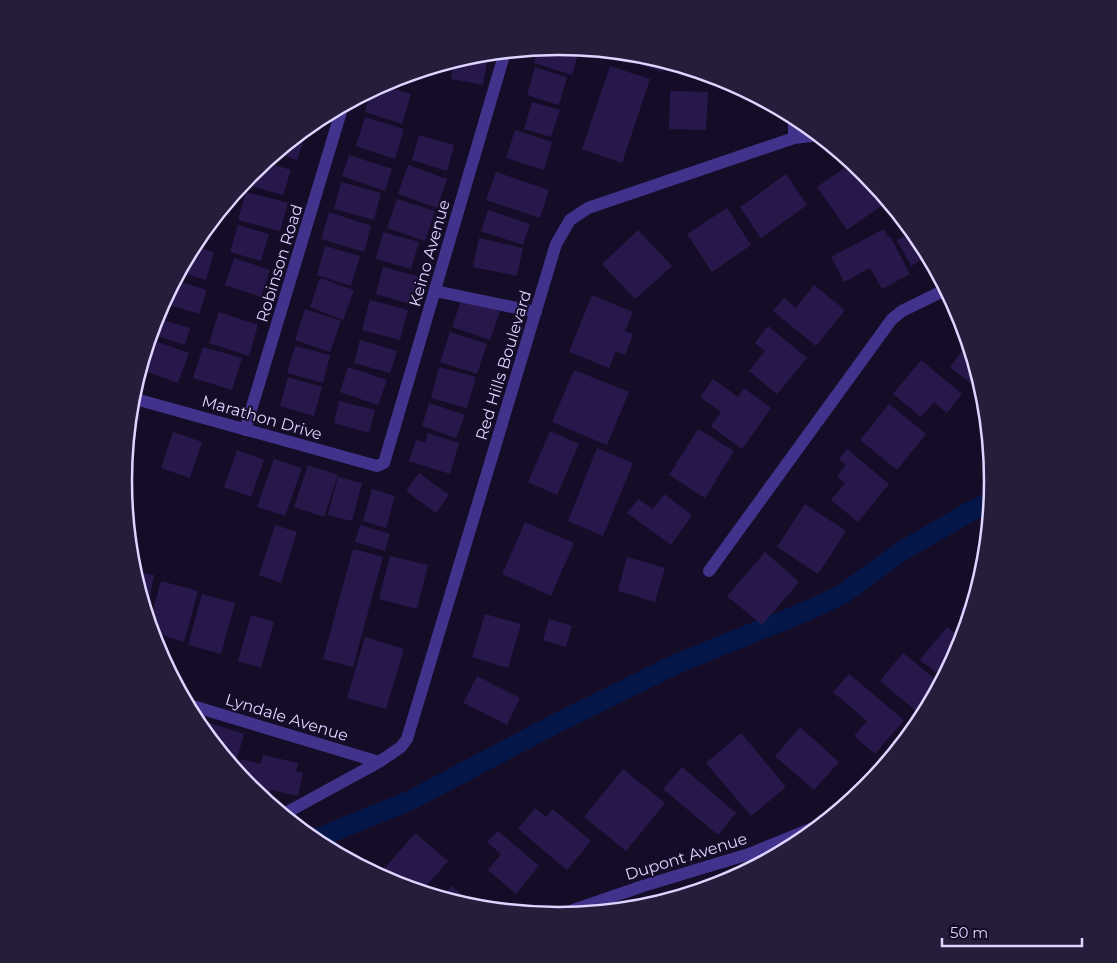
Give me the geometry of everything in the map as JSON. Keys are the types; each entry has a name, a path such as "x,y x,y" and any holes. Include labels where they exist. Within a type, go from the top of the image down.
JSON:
{"street":[{"name":"Keino Avenue","path":"384,463 502,59"},
{"name":"Robinson Road","path":"245,430 341,115"},
{"path":"794,126 794,138"},
{"name":"Red Hills Boulevard","path":"289,811 379,762 401,747 408,739 556,244 570,220 588,208 794,138 808,136"},
{"path":"435,291 536,312"},
{"path":"709,571 892,319 902,311 941,292"},
{"name":"Marathon Drive","path":"140,400 377,466 384,463"},
{"name":"Lyndale Avenue","path":"197,707 379,762"},
{"name":"Dupont Avenue","path":"582,907 643,886 750,854 797,835"},
{"path":"750,854 756,859"}],"building":[{"path":"536,56 578,56 572,75 534,63"},
{"path":"487,61 483,85 451,79 453,69"},
{"path":"633,62 663,69 662,72"},
{"path":"610,66 650,79 622,163 582,149"},
{"path":"535,67 567,77 559,105 527,95"},
{"path":"392,88 411,94 402,124 365,112 368,100"},
{"path":"670,91 708,92 706,130 669,129"},
{"path":"532,102 560,110 551,137 524,129"},
{"path":"365,117 404,129 395,159 356,146"},
{"path":"515,130 552,142 544,170 506,158"},
{"path":"419,135 454,145 447,171 412,160"},
{"path":"304,140 297,160 284,155"},
{"path":"349,155 392,169 385,191 342,176"},
{"path":"273,165 291,170 283,195 251,186"},
{"path":"408,165 447,179 437,208 398,194"},
{"path":"846,167 871,191 881,206 847,230 817,187"},
{"path":"496,172 549,190 540,218 486,200"},
{"path":"786,174 807,205 761,238 740,207"},
{"path":"341,182 381,193 374,220 334,209"},
{"path":"246,192 288,203 280,231 238,220"},
{"path":"397,199 435,211 425,241 387,228"},
{"path":"727,208 751,245 712,272 687,234"},
{"path":"488,210 530,224 523,245 481,231"},
{"path":"329,212 371,226 364,252 321,239"},
{"path":"238,225 269,234 261,261 230,252"},
{"path":"884,229 888,237 890,236 910,274 882,289 870,268 844,282 831,257"},
{"path":"638,230 672,266 635,299 602,264"},
{"path":"383,232 419,242 411,269 376,259"},
{"path":"906,235 923,260 911,266 897,240"},
{"path":"479,238 523,248 517,276 473,267"},
{"path":"325,246 360,256 351,286 317,275"},
{"path":"202,248 214,252 206,280 186,274"},
{"path":"234,258 270,270 261,297 225,285"},
{"path":"383,267 421,277 414,305 376,294"},
{"path":"320,278 354,290 343,320 310,307"},
{"path":"182,282 207,290 199,314 170,305"},
{"path":"814,285 845,310 816,346 773,311 784,298 796,308"},
{"path":"592,295 633,312 625,331 633,334 625,355 616,351 609,368 569,352"},
{"path":"462,298 500,311 490,340 452,327"},
{"path":"370,300 408,310 400,340 362,330"},
{"path":"305,309 341,321 330,352 295,340"},
{"path":"219,312 258,325 249,356 209,343"},
{"path":"163,320 190,328 185,345 158,336"},
{"path":"768,326 807,358 777,394 749,371 765,351 755,343"},
{"path":"450,332 487,344 477,374 440,362"},
{"path":"360,340 397,351 390,373 354,363"},
{"path":"156,341 189,353 178,383 147,372"},
{"path":"295,346 330,355 323,383 287,373"},
{"path":"203,347 242,358 232,390 193,378"},
{"path":"963,349 974,386 950,367"},
{"path":"921,360 962,394 947,413 934,402 921,417 893,394"},
{"path":"348,367 387,380 378,405 340,392"},
{"path":"439,367 476,377 467,408 431,398"},
{"path":"574,370 629,392 607,445 552,422"},
{"path":"288,377 322,387 314,416 280,406"},
{"path":"713,379 738,397 744,388 771,408 742,449 711,426 721,412 700,397"},
{"path":"339,401 375,410 369,433 334,423"},
{"path":"429,403 465,415 456,438 422,426"},
{"path":"889,404 926,434 897,470 860,440"},
{"path":"138,414 140,415 135,431"},
{"path":"698,429 734,451 705,498 669,475"},
{"path":"550,431 579,444 557,495 528,482"},
{"path":"173,432 202,442 190,478 161,468"},
{"path":"428,433 459,443 450,474 409,461 416,440 425,443"},
{"path":"597,448 633,463 603,536 568,521"},
{"path":"847,449 889,484 858,522 831,500 845,483 837,476 846,465 839,459"},
{"path":"237,450 264,460 251,497 224,487"},
{"path":"274,459 302,468 285,516 257,507"},
{"path":"308,465 338,475 324,517 294,507"},
{"path":"419,473 449,495 436,513 406,491"},
{"path":"338,477 362,483 352,521 328,515"},
{"path":"372,489 395,496 386,528 363,521"},
{"path":"664,494 692,515 671,545 627,513 638,499 653,509"},
{"path":"805,504 846,531 818,574 777,547"},
{"path":"525,522 574,543 551,596 502,574"},
{"path":"275,525 297,532 281,583 259,575"},
{"path":"360,525 390,534 385,551 355,542"},
{"path":"353,549 383,557 353,667 323,659"},
{"path":"765,552 799,582 762,625 727,596"},
{"path":"390,556 428,565 417,609 379,599"},
{"path":"627,557 665,568 655,602 618,591"},
{"path":"142,573 154,575 149,599"},
{"path":"161,581 198,591 184,642 160,635 153,611"},
{"path":"202,594 235,603 221,654 188,645"},
{"path":"967,601 964,613 960,610"},
{"path":"485,614 521,624 508,668 472,657"},
{"path":"251,615 274,622 261,668 238,661"},
{"path":"549,619 572,626 566,647 543,640"},
{"path":"947,627 957,635 939,675 920,660"},
{"path":"365,637 404,649 386,709 347,698"},
{"path":"903,653 936,680 917,712 880,681"},
{"path":"849,674 904,720 875,754 854,736 867,721 833,692"},
{"path":"477,676 520,698 507,725 463,703"},
{"path":"207,722 244,734 236,761"},
{"path":"800,727 839,762 814,790 775,756"},
{"path":"741,733 786,787 751,816 706,763"},
{"path":"263,755 298,763 296,771 303,773 298,796 271,790 270,795 240,765 241,759 261,764"},
{"path":"682,767 736,813 718,835 663,789"},
{"path":"623,769 665,803 626,851 584,817"},
{"path":"535,808 546,817 553,809 591,841 567,870 518,829"},
{"path":"498,831 539,866 516,894 488,870 501,854 487,842"},
{"path":"415,833 448,861 426,886 395,876 384,869"},
{"path":"452,886 465,897 448,893 446,892"}],"waterway":[{"path":"322,836 411,800 555,724 676,664 807,611 843,594 899,553 984,505"}]}
